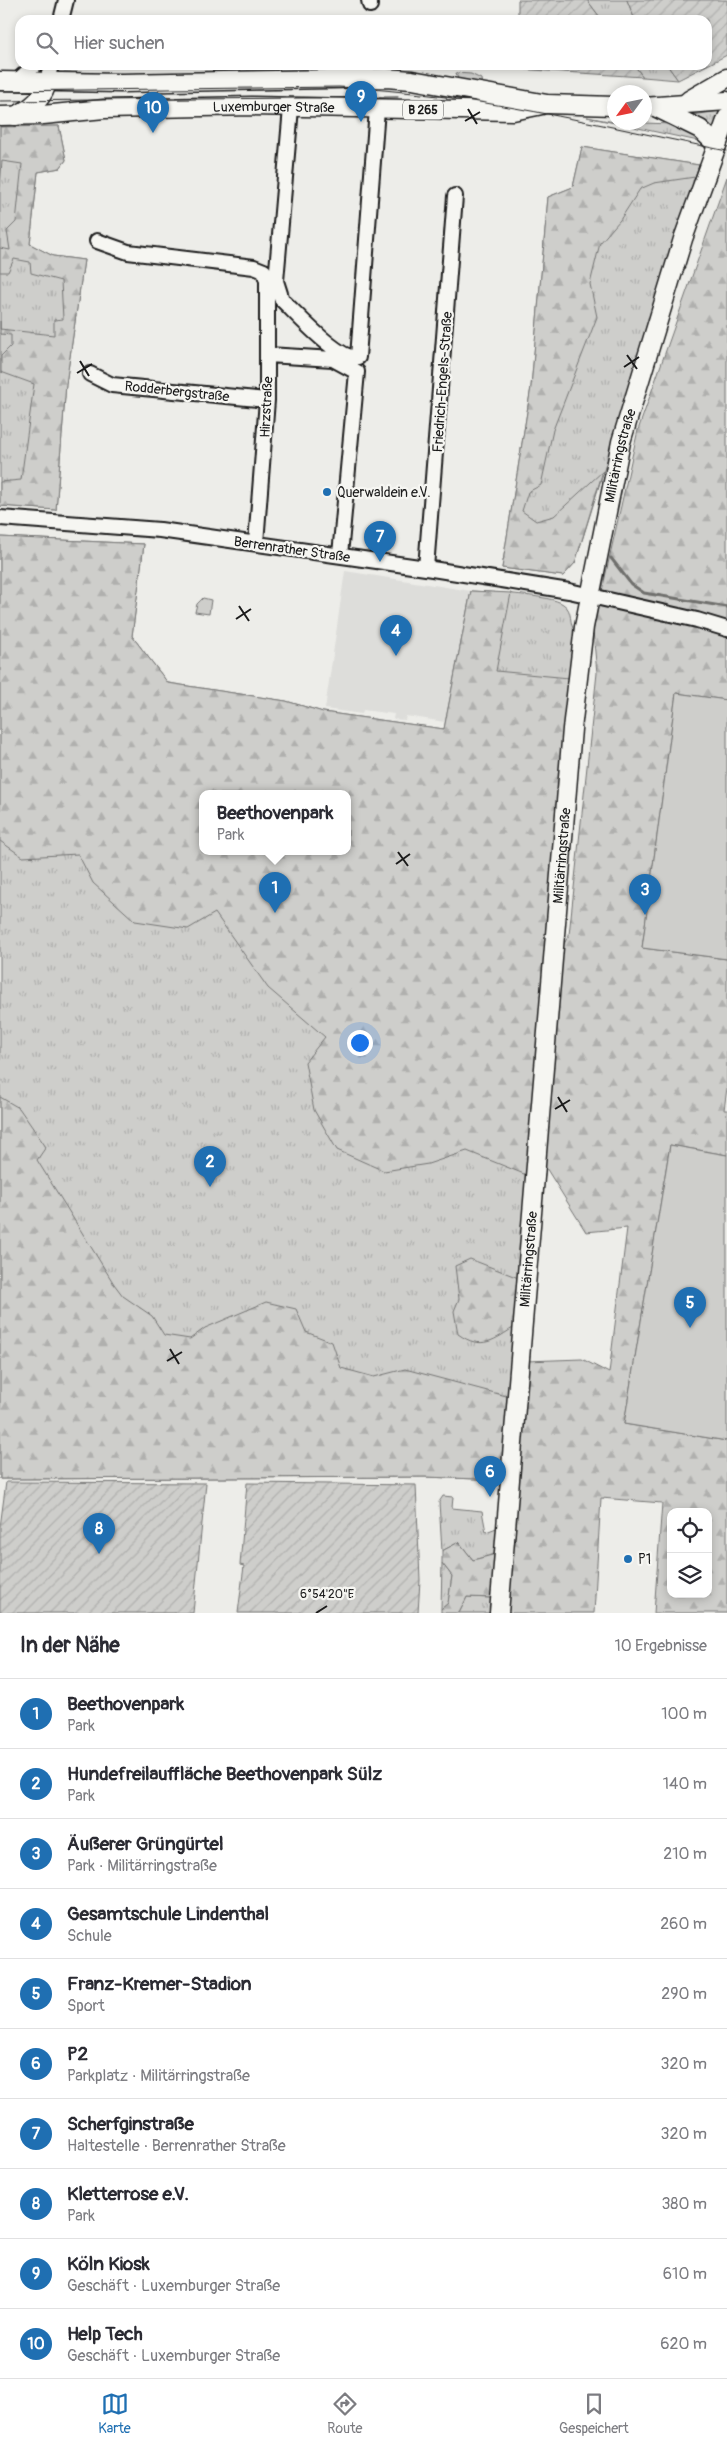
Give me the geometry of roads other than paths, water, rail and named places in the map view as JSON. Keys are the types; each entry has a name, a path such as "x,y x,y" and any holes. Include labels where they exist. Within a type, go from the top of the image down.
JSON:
{"main road":[{"name":"Luxemburger Straße","path":"9,81 48,79 131,83 361,77 412,80 547,104 607,106"},
{"path":"343,109 366,102 370,96 371,88 361,77"},
{"path":"680,105 727,78"},
{"path":"48,79 52,104 66,112"},
{"path":"8,116 32,106 48,79"},
{"path":"652,107 727,101"},
{"name":"Luxemburger Straße","path":"8,116 114,109 291,108 513,111 547,104"},
{"path":"652,108 700,129 717,145"},
{"name":"Militärringstraße","path":"499,1613 572,729 590,596 616,460 636,389 683,239 727,118"}],"street":[{"path":"62,15 66,0"},
{"path":"9,81 28,70"},
{"path":"291,108 276,281 277,291 282,300 337,352 349,358 358,357 377,109"},
{"name":"Friedrich-Engels-Straße","path":"426,568 455,196"},
{"name":"Hirzstraße","path":"97,241 128,252 254,267 264,271 267,281 267,400 256,544"},
{"path":"268,355 333,359 356,372 340,556"},
{"name":"Rodderbergstraße","path":"90,374 112,385 267,400"},
{"name":"Berrenrather Straße","path":"0,518 160,530 426,568 590,596 697,620 727,629"}],"waterway":[{"path":"611,558 631,584 644,593 727,607"}],"tram line":[{"path":"0,91 339,87 388,90 534,111 727,151"},
{"path":"0,101 398,97"}],"place":[{"name":"Köln Kiosk","path":"361,122"},
{"name":"Help Tech","path":"153,133"},
{"name":"Querwaldein e.V.","path":"327,492"},
{"name":"Scherfginstraße","path":"380,562"},
{"name":"Gesamtschule Lindenthal","path":"396,656"},
{"name":"Beethovenpark","path":"275,913"},
{"name":"Äußerer Grüngürtel","path":"645,915"},
{"name":"Hundefreilauffläche Beethovenpark Sülz","path":"210,1187"},
{"name":"Franz-Kremer-Stadion","path":"690,1328"},
{"name":"P2","path":"490,1497"},
{"name":"Kletterrose e.V.","path":"99,1554"},
{"name":"P1","path":"628,1559"}]}
